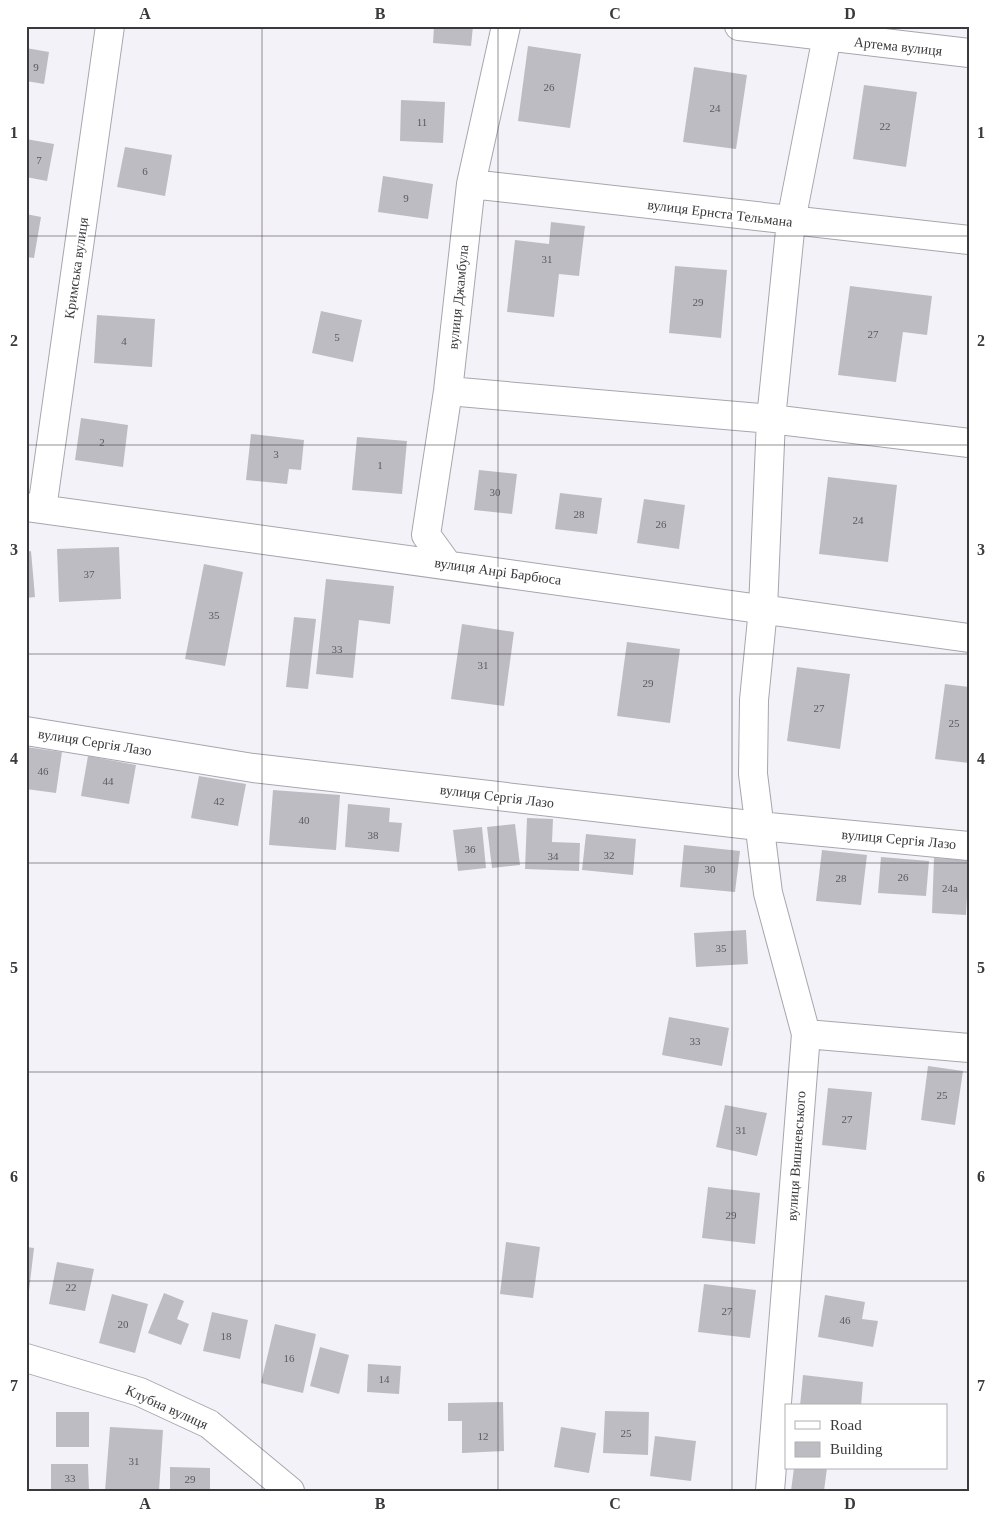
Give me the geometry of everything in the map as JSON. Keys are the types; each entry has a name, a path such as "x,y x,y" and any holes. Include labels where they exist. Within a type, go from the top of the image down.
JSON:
{"street":[{"name":"Кримська вулиця","path":"34,508 110,26"},
{"name":"вулиця Джамбула","path":"447,564 426,535 448,390 471,184 506,26"},
{"name":"Артема вулиця","path":"738,26 828,32 969,53"},
{"name":"вулиця Вишневського","path":"770,1491 806,1034 768,893 753,774 754,700 763,609 772,419 791,221 828,32"},
{"name":"вулиця Ернста Тельмана","path":"471,184 969,240"},
{"path":"448,390 772,419 969,442"},
{"name":"вулиця Анрі Барбюса","path":"34,508 969,638"},
{"name":"вулиця Сергія Лазо","path":"26,731 254,768 759,826 969,846"},
{"path":"806,1034 969,1048"},
{"name":"Клубна вулиця","path":"26,1358 140,1392 209,1424 290,1491"}],"building":[{"path":"434,26 473,26 471,46 433,43"},
{"path":"528,46 581,54 570,128 518,121"},
{"path":"26,48 49,52 44,84 26,81"},
{"path":"694,67 747,75 736,149 683,142"},
{"path":"864,85 917,92 906,167 853,159"},
{"path":"401,100 445,102 443,143 400,141"},
{"path":"26,139 54,144 47,181 26,177"},
{"path":"125,147 172,155 165,196 117,187"},
{"path":"383,176 433,184 428,219 378,212"},
{"path":"26,214 41,217 34,258 26,257"},
{"path":"551,222 585,226 579,276 559,274 554,317 507,312 515,240 549,244"},
{"path":"675,266 727,270 721,338 669,333"},
{"path":"850,286 932,296 927,335 903,332 896,382 838,375"},
{"path":"321,311 362,320 353,362 312,353"},
{"path":"97,315 155,319 152,367 94,363"},
{"path":"81,418 128,425 123,467 75,460"},
{"path":"251,434 304,440 301,470 289,469 287,484 246,480"},
{"path":"357,437 407,441 402,494 352,490"},
{"path":"479,470 517,474 512,514 474,510"},
{"path":"828,477 897,485 888,562 819,554"},
{"path":"560,493 602,498 597,534 555,529"},
{"path":"644,499 685,505 679,549 637,543"},
{"path":"119,547 121,599 59,602 57,549"},
{"path":"31,551 35,597 26,598 26,552"},
{"path":"204,564 243,572 225,666 185,659"},
{"path":"326,579 394,586 390,624 359,620 353,678 316,674"},
{"path":"294,617 316,619 308,689 286,687"},
{"path":"462,624 514,632 504,706 451,699"},
{"path":"627,642 680,649 670,723 617,716"},
{"path":"797,667 850,674 840,749 787,741"},
{"path":"945,684 969,687 969,763 935,759"},
{"path":"26,747 62,752 56,793 26,789"},
{"path":"88,756 136,765 129,804 81,796"},
{"path":"199,776 246,784 238,826 191,818"},
{"path":"273,790 340,795 336,850 269,845"},
{"path":"348,804 390,808 389,822 402,823 399,852 345,847"},
{"path":"527,818 553,819 552,842 580,843 579,871 525,869"},
{"path":"515,824 520,865 492,868 487,827"},
{"path":"482,827 486,868 458,871 453,830"},
{"path":"586,834 636,839 633,875 582,870"},
{"path":"684,845 740,851 735,892 680,887"},
{"path":"822,850 867,855 861,905 816,901"},
{"path":"881,857 929,861 926,896 878,893"},
{"path":"934,858 969,860 966,915 932,913"},
{"path":"746,930 748,964 696,967 694,933"},
{"path":"669,1017 729,1028 722,1066 662,1055"},
{"path":"928,1066 963,1071 955,1125 921,1120"},
{"path":"828,1088 872,1092 866,1150 822,1145"},
{"path":"725,1105 767,1113 757,1156 716,1147"},
{"path":"708,1187 760,1193 755,1244 702,1238"},
{"path":"506,1242 540,1247 533,1298 500,1294"},
{"path":"26,1247 34,1248 29,1291 26,1290"},
{"path":"57,1262 94,1269 85,1311 49,1304"},
{"path":"704,1284 756,1290 750,1338 698,1332"},
{"path":"164,1293 184,1301 177,1319 189,1324 181,1345 148,1333"},
{"path":"112,1294 148,1304 135,1353 99,1343"},
{"path":"825,1295 865,1302 862,1319 878,1321 873,1347 818,1337"},
{"path":"212,1312 248,1320 240,1359 203,1351"},
{"path":"275,1324 316,1334 303,1393 261,1383"},
{"path":"320,1347 349,1355 339,1394 310,1386"},
{"path":"368,1364 401,1366 399,1394 367,1392"},
{"path":"803,1375 863,1382 861,1404 800,1404"},
{"path":"503,1402 504,1451 462,1453 462,1421 448,1421 448,1403"},
{"path":"605,1411 649,1412 648,1455 603,1453"},
{"path":"56,1412 89,1412 89,1447 56,1447"},
{"path":"110,1427 163,1430 159,1491 105,1491"},
{"path":"561,1427 596,1433 589,1473 554,1467"},
{"path":"655,1436 696,1441 691,1481 650,1476"},
{"path":"51,1464 88,1464 89,1491 51,1491"},
{"path":"170,1467 210,1468 210,1491 170,1491"},
{"path":"794,1470 827,1470 824,1491 791,1491"}]}
